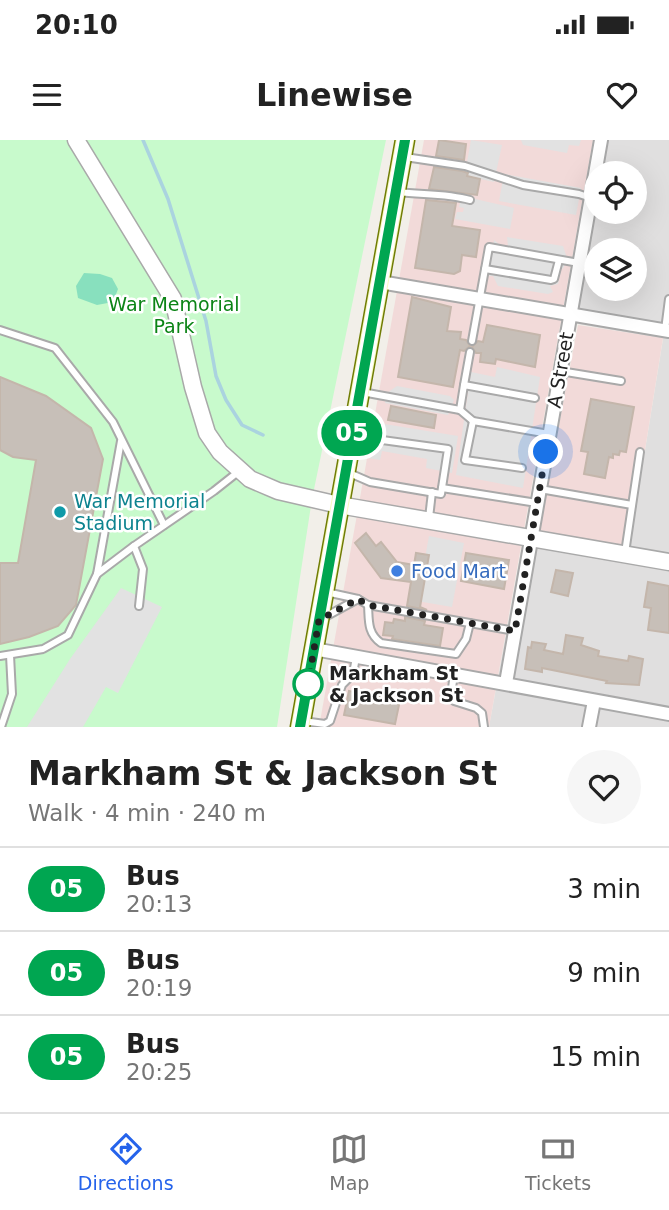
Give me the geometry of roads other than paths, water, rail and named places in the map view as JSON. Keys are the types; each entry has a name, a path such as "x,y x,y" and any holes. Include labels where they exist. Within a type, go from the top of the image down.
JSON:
{"main road":[{"path":"300,724 404,148"}],"street":[{"path":"76,140 173,299 193,387 207,433 218,449 250,479 278,491 339,505 669,562"},
{"name":"A Street","path":"597,161 601,140"},
{"name":"A Street","path":"506,683 586,224"},
{"path":"380,282 667,331"},
{"path":"314,649 669,714"},
{"path":"589,727 594,701"}],"lane":[{"path":"404,148 523,185 584,196"},
{"path":"397,191 421,194 429,192 470,200"},
{"path":"472,341 489,247 579,263"},
{"path":"485,269 551,280 554,279 559,260"},
{"path":"667,331 669,299"},
{"path":"0,330 55,348 113,422 164,525"},
{"path":"460,410 470,352"},
{"path":"560,370 621,381"},
{"path":"464,385 535,398"},
{"path":"360,391 460,410 473,421 550,434"},
{"path":"473,421 465,460 522,468"},
{"path":"346,472 370,482 441,494 448,449 351,435"},
{"path":"0,656 43,649 68,635 97,573 121,439"},
{"path":"624,555 640,452"},
{"path":"97,573 240,471"},
{"path":"442,488 538,503"},
{"path":"540,489 632,505"},
{"path":"428,520 432,492"},
{"path":"134,546 143,569 139,606"},
{"path":"324,592 358,599 368,605 515,631"},
{"path":"319,620 358,599"},
{"path":"368,605 369,630 372,637 381,643 456,654 466,639 470,623"},
{"path":"1,727 12,694 10,655"},
{"path":"300,724 325,724 330,721 342,685 353,674 356,657"},
{"path":"454,674 451,695 453,701 482,713 484,727"}],"waterway":[{"path":"143,140 168,199 206,321 216,376 226,400 242,425 263,435"}],"place":[{"name":"War Memorial Stadium","path":"60,512"},
{"name":"Food Mart","path":"397,571"},
{"name":"Markham St & Jackson St","path":"308,684"}],"park label":[{"name":"War Memorial Park","path":"174,315"}]}
